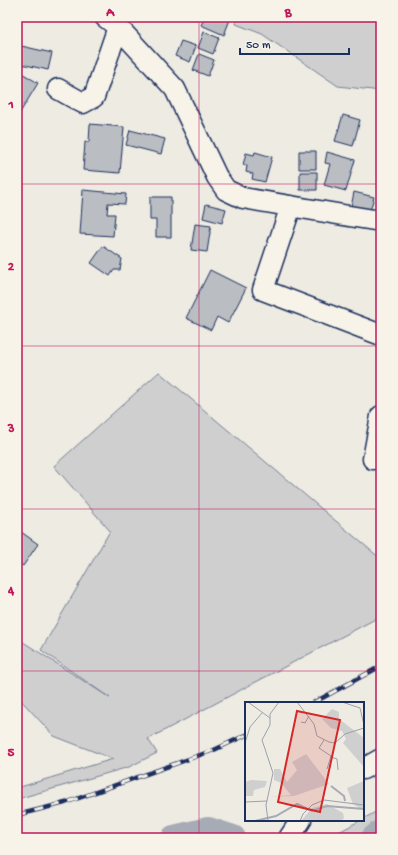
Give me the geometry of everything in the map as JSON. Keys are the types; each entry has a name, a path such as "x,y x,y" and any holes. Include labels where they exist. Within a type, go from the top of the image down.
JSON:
{"street":[{"path":"58,89 82,103 94,97 111,22"},
{"path":"111,22 175,89 217,177 226,190 243,198 374,220 381,219"},
{"path":"291,206 263,290 381,335"},
{"path":"373,459 381,416"},
{"path":"364,768 381,759"},
{"path":"289,838 300,821"}],"shaded area":[{"path":"237,17 381,17 381,91 338,86 262,34 236,24"},
{"path":"159,372 381,559 381,616 148,739 157,753 129,767 17,799 17,788 113,759 54,736 17,696 17,638 110,698 41,650 110,531 54,466"},
{"path":"381,809 381,838 328,838 359,821 364,821 364,818"}],"building":[{"path":"205,17 215,19 216,17 231,17 224,35 201,25"},
{"path":"204,32 219,38 213,54 198,48"},
{"path":"181,41 196,46 190,62 175,56"},
{"path":"17,45 52,53 48,70 17,63"},
{"path":"199,54 214,60 208,76 193,70"},
{"path":"17,70 38,83 18,116 17,116"},
{"path":"343,115 360,120 353,146 335,141"},
{"path":"90,124 124,127 120,173 83,170 85,142 89,142"},
{"path":"130,130 165,139 161,154 126,145"},
{"path":"299,151 316,151 316,169 299,169"},
{"path":"255,152 272,157 265,182 252,179 253,174 246,172 247,166 243,165 246,153 254,155"},
{"path":"327,152 355,160 346,191 324,185 330,164 325,163"},
{"path":"300,172 317,172 317,190 300,190"},
{"path":"83,190 126,194 125,204 108,203 107,214 115,214 113,236 80,234"},
{"path":"354,192 374,197 370,211 351,207"},
{"path":"150,197 171,197 171,237 156,237 156,220 150,220"},
{"path":"206,204 226,209 222,223 203,218"},
{"path":"195,224 211,226 207,252 191,250"},
{"path":"103,246 122,259 120,270 114,270 110,276 91,263"},
{"path":"210,270 246,288 228,323 217,317 211,330 186,318"},
{"path":"17,529 38,544 23,566 17,562"}],"waterway":[{"path":"174,838 208,830 233,838"},
{"path":"374,838 381,832"}],"railway":[{"path":"315,702 381,666"},
{"path":"17,815 65,803 214,750 245,735"}]}
